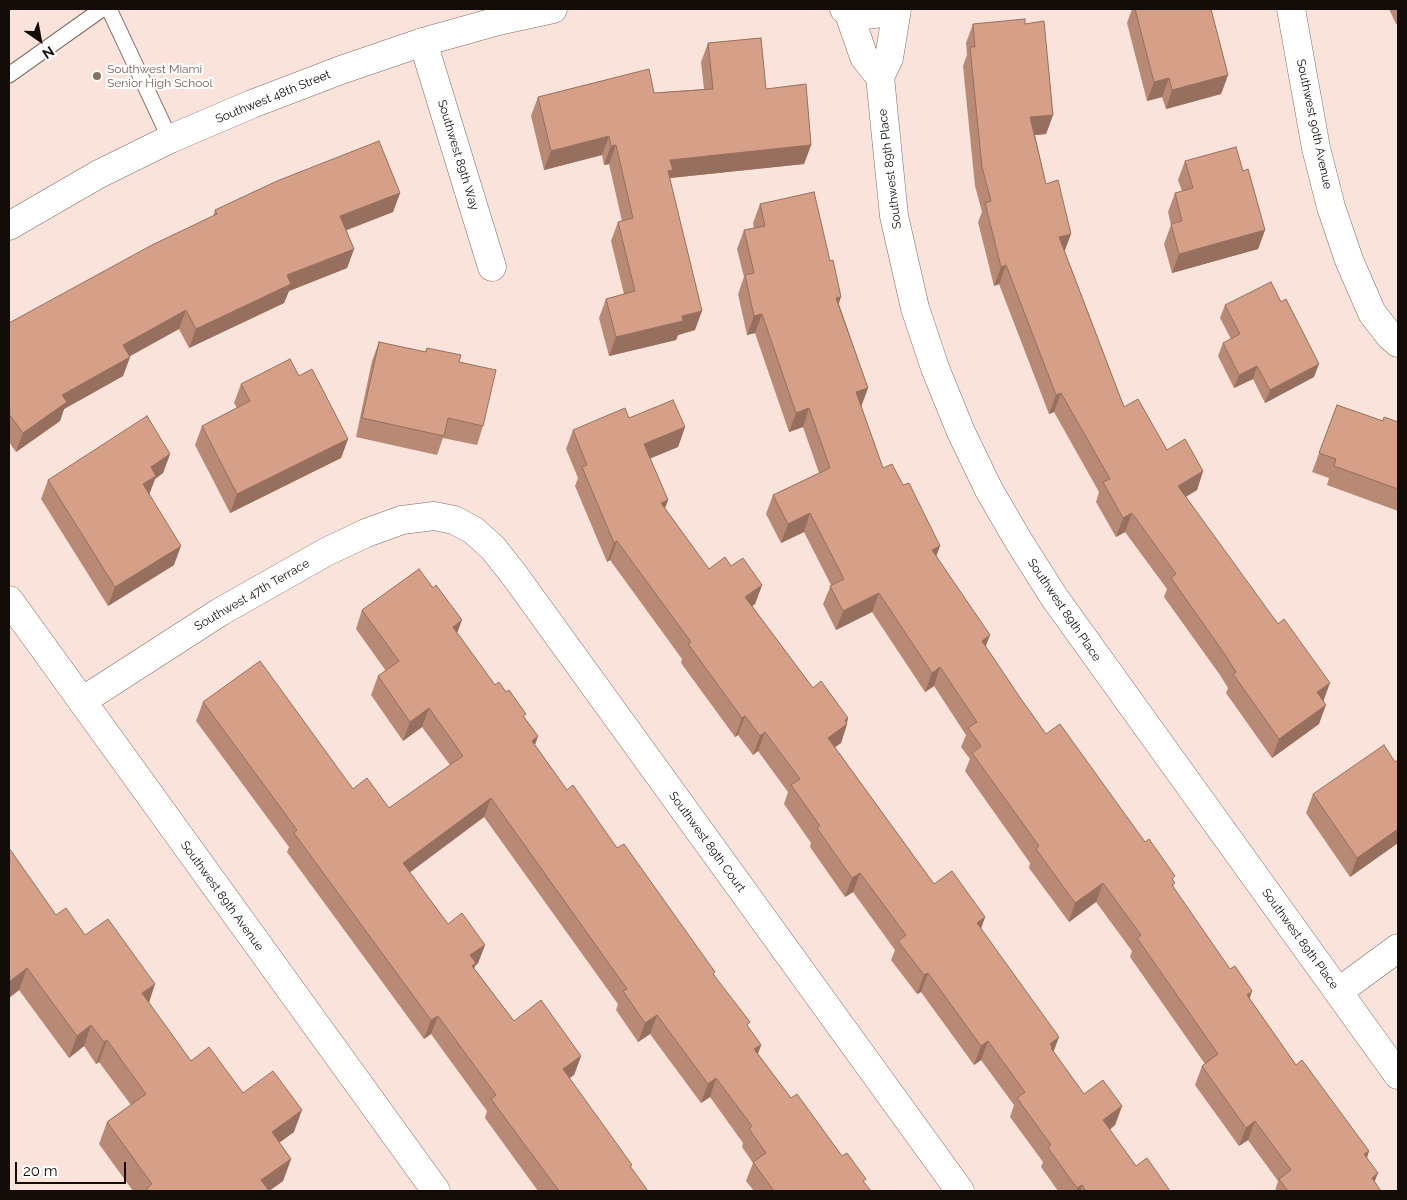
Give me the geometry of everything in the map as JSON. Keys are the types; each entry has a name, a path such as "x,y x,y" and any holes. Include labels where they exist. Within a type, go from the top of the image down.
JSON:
{"street":[{"name":"Southwest 48th Street","path":"9,226 100,174 170,139 252,104 341,70 423,42 498,21 553,9"},
{"path":"846,10 864,15 882,13 892,9"},
{"name":"Southwest 89th Place","path":"898,9 889,58 880,77 894,216 915,308 935,368 961,432 1018,540 1054,597 1398,1075"},
{"name":"Southwest 90th Avenue","path":"1291,9 1316,148 1331,207 1348,260 1372,313 1398,343"},
{"path":"846,10 864,57 880,77"},
{"name":"Southwest 89th Way","path":"423,42 492,267"},
{"name":"Southwest 47th Terrace","path":"82,701 220,612 326,552 366,533 402,520 434,516"},
{"name":"Southwest 89th Court","path":"434,516 454,520 473,530 493,548 515,576 960,1191"},
{"name":"Southwest 89th Avenue","path":"9,600 436,1191"},
{"path":"1338,992 1398,948"}],"lane":[{"path":"9,75 102,9"},
{"path":"109,9 170,139"}],"building":[{"path":"1135,9 1211,9 1228,75 1172,90 1169,78 1154,82"},
{"path":"1025,19 1025,24 1044,21 1053,115 1030,117 1046,184 1058,180 1071,234 1059,237 1124,407 1138,399 1167,450 1185,439 1203,471 1178,486 1278,624 1284,619 1330,683 1317,692 1326,705 1279,739 1233,674 1236,672 1226,656 1171,578 1176,574 1132,513 1123,518 1103,482 1110,479 1061,393 1056,395 1006,265 1001,267 985,203 991,201 982,167 970,47 975,47 973,24"},
{"path":"761,38 766,89 806,84 811,145 670,160 673,170 668,171 702,311 682,316 683,321 616,337 606,299 635,291 618,222 633,218 616,145 611,146 609,136 551,151 538,97 649,69 654,93 713,89 708,43"},
{"path":"379,141 400,193 340,216 354,249 287,275 291,284 196,329 186,310 123,345 130,357 62,395 67,402 23,433 9,414 9,323 152,245 217,214 215,210 277,181"},
{"path":"1236,147 1243,171 1248,169 1265,230 1179,254 1171,224 1182,221 1175,193 1193,188 1185,161"},
{"path":"814,192 830,261 833,260 841,297 836,298 868,388 856,392 883,468 892,464 903,485 909,483 940,546 932,550 990,635 982,641 1021,699 1046,734 1060,724 1145,842 1149,839 1175,876 1172,879 1175,883 1172,885 1230,969 1235,966 1252,991 1247,995 1296,1065 1302,1060 1369,1151 1364,1154 1378,1173 1372,1178 1381,1191 1288,1191 1279,1179 1291,1170 1255,1121 1246,1128 1202,1066 1218,1054 1137,938 1141,935 1103,883 1075,903 1036,849 1039,846 972,753 981,746 968,728 977,722 940,667 932,673 879,593 843,611 830,586 844,579 810,513 788,524 773,495 830,468 809,408 796,413 762,314 754,316 745,275 754,273 744,230 765,226 760,204"},
{"path":"1271,282 1281,302 1286,299 1319,364 1270,390 1257,366 1239,375 1223,343 1240,334 1225,305"},
{"path":"379,342 426,352 427,348 461,355 459,362 496,370 483,426 448,418 444,436 362,418"},
{"path":"290,359 299,376 312,369 348,439 237,494 202,426 250,401 241,384"},
{"path":"673,400 685,427 644,444 668,500 661,503 709,569 725,557 731,566 743,558 762,585 745,597 813,688 821,681 848,718 845,720 847,724 828,738 934,884 952,871 985,917 977,923 1059,1037 1050,1044 1051,1048 1084,1094 1103,1080 1122,1106 1103,1120 1136,1166 1147,1158 1170,1191 1086,1191 1082,1185 1077,1188 1048,1148 1051,1145 1017,1098 1025,1092 988,1041 981,1046 928,973 924,975 898,941 906,935 860,873 852,878 817,828 820,826 791,785 800,779 765,732 760,736 745,716 742,718 688,644 691,642 617,541 614,543 582,467 587,465 573,430 625,408 629,418"},
{"path":"1337,405 1383,421 1384,417 1398,422 1398,489 1334,466 1336,459 1319,453"},
{"path":"147,416 170,454 151,467 156,476 143,484 181,546 115,587 48,480"},
{"path":"419,569 433,588 436,585 462,620 453,627 495,685 499,682 506,692 509,690 526,714 523,716 538,736 532,741 567,790 573,785 617,848 624,844 715,972 713,974 750,1022 747,1025 761,1045 754,1049 791,1098 797,1094 842,1156 847,1153 866,1179 863,1181 871,1191 774,1191 753,1162 766,1153 749,1129 752,1126 716,1078 708,1084 657,1015 645,1023 623,991 627,989 491,798 403,863 448,924 462,913 485,945 470,955 476,963 472,966 514,1021 541,1000 581,1056 563,1069 632,1165 630,1166 648,1191 559,1191 491,1099 496,1095 438,1016 431,1020 294,833 297,830 203,702 260,661 353,789 367,778 389,808 463,756 429,708 410,722 378,676 399,661 362,610"},
{"path":"1384,745 1395,762 1398,760 1398,829 1357,858 1313,794"},
{"path":"9,848 56,915 66,908 85,935 108,919 155,984 142,993 191,1061 209,1047 243,1093 273,1071 302,1110 272,1132 291,1159 261,1180 269,1191 149,1191 147,1188 152,1184 107,1122 146,1094 107,1040 104,1042 91,1025 77,1036 27,968 9,982"}],"place":[{"name":"Southwest Miami Senior High School","path":"97,76"}]}
